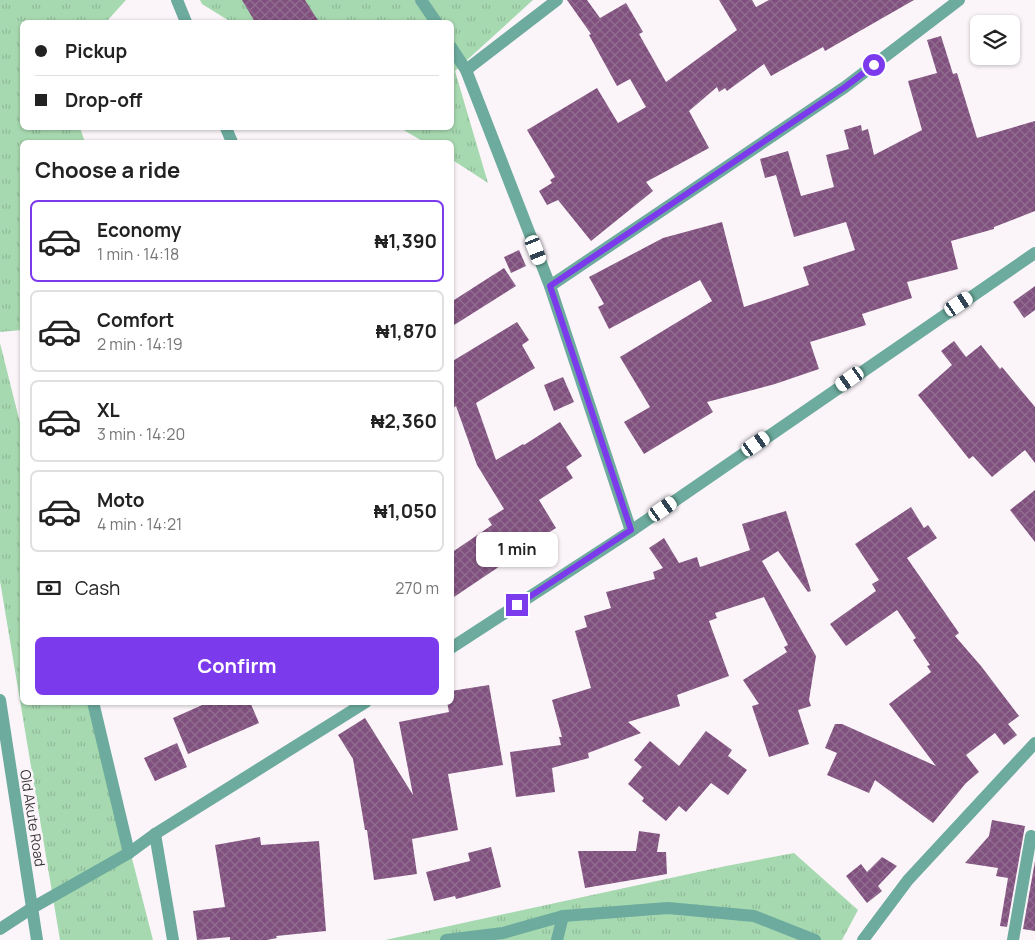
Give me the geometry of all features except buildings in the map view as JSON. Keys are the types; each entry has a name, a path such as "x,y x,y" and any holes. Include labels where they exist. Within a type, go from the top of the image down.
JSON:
{"street":[{"path":"177,0 185,20"},
{"path":"421,0 435,20"},
{"path":"466,70 557,0"},
{"path":"550,286 845,87 959,0"},
{"path":"454,52 466,70 550,286 631,530"},
{"path":"454,646 631,530 1035,252"},
{"name":"Old Akute Road","path":"0,700 37,940"},
{"path":"95,705 129,853"},
{"path":"0,929 32,908 129,853 155,834 361,705"},
{"path":"863,940 908,880 962,819 1035,743"},
{"path":"155,834 173,940"},
{"path":"1013,940 1031,836"},
{"path":"446,940 503,933 563,916 668,908 754,916 815,940"},
{"path":"557,940 563,916"}],"green space":[{"path":"0,0 126,0 108,20 20,20 20,130 81,130 84,140 20,140 20,330 0,332"},
{"path":"200,0 533,0 455,71 488,183 454,161 454,140 421,140 403,130 454,130 454,20 228,20 202,4"},
{"path":"0,343 20,423 20,701 0,581"},
{"path":"21,705 93,705 153,940 60,940"},
{"path":"794,853 858,910 842,940 385,940 726,866"}],"route":[{"path":"517,605 631,530 550,286 845,87 874,65"}]}
